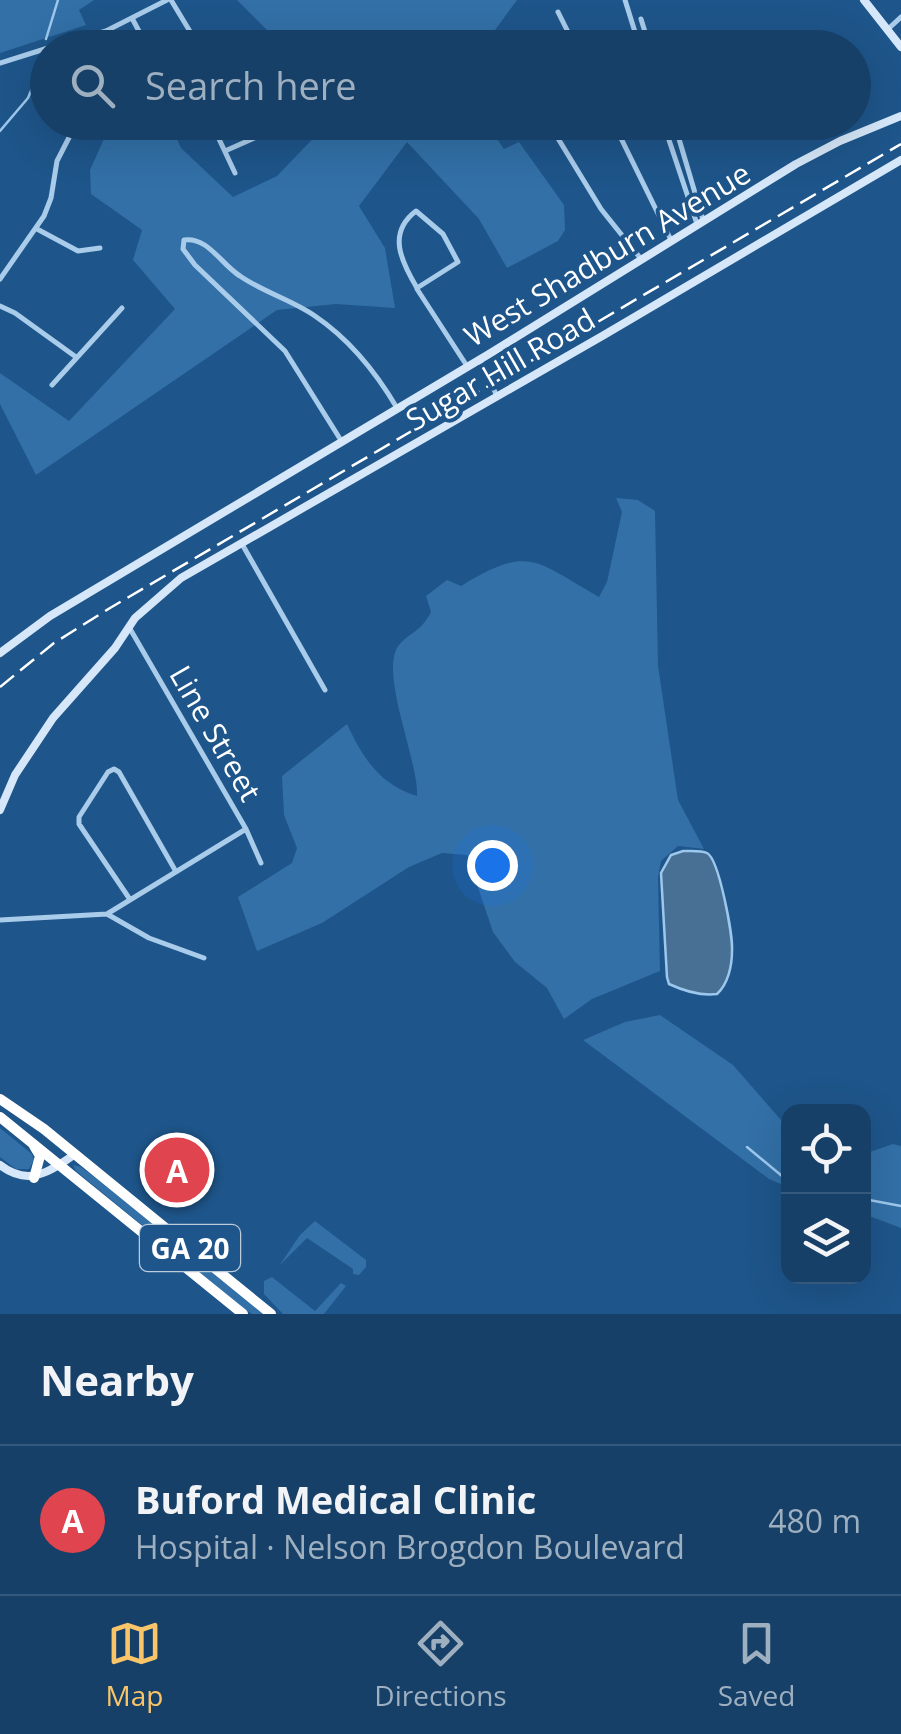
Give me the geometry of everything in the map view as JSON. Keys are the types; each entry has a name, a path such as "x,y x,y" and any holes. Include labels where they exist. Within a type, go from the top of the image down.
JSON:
{"highway":[{"name":"GA 20","path":"0,1099 75,1154 271,1314"},
{"name":"GA 20","path":"0,1117 243,1314"},
{"path":"31,1141 40,1156 34,1178"}],"street":[{"path":"105,30 169,0 188,30"},
{"path":"626,0 635,30"},
{"path":"864,0 901,46"},
{"path":"558,12 567,30"},
{"path":"887,30 901,17"},
{"path":"641,19 644,30"},
{"path":"133,20 138,30"},
{"path":"0,63 30,54"},
{"name":"West Shadburn Avenue","path":"871,129 901,116"},
{"path":"0,279 38,229 51,198 57,161 68,140"},
{"path":"220,140 236,173"},
{"path":"225,151 250,140"},
{"path":"559,140 601,209 641,259"},
{"path":"622,140 672,240"},
{"path":"670,140 700,222"},
{"path":"679,140 700,222"},
{"name":"West Shadburn Avenue","path":"0,653 50,616 700,222 845,140"},
{"name":"Sugar Hill Road","path":"0,810 38,737 152,601 181,578 901,160"},
{"path":"417,288 458,262 443,234 416,211 402,224 398,246 402,263 417,288 467,366"},
{"path":"38,229 78,251 100,248"},
{"path":"342,442 285,351 195,264 183,249 184,240 192,238 210,248 222,263 243,278 316,316 376,372 397,408"},
{"path":"0,306 76,357"},
{"path":"52,385 122,308"},
{"path":"479,359 497,396"},
{"path":"242,544 325,690"},
{"name":"Line Street","path":"129,627 246,829 261,862"},
{"path":"129,898 79,824 79,817 114,768 175,870"},
{"path":"0,920 106,914 246,829"},
{"path":"106,914 149,938 204,958"},
{"path":"0,1165 10,1173 34,1178 75,1154"}],"shaded area":[{"path":"0,0 94,0 79,10 86,25 71,30 30,30 30,43 0,53"},
{"path":"237,0 517,0 495,30 267,30"},
{"path":"103,140 177,140 181,148 233,197 277,176 312,140 498,140 504,149 519,142 564,205 565,230 558,241 507,268 479,219 407,142 359,206 385,248 395,308 336,304 277,310 36,475 0,404 0,373 69,421 175,309 133,260 142,230 91,194 90,170"},
{"path":"616,498 638,500 655,511 658,666 678,800 704,849 678,846 661,861 660,971 592,999 564,1019 547,988 515,962 493,932 467,855 442,853 409,867 322,923 257,951 238,897 292,863 297,848 284,815 282,776 347,724 359,748 382,777 417,796 393,675 399,645 431,612 426,596 447,580 461,586 503,565 532,562 599,597 607,582 622,512"},
{"path":"699,851 712,858 724,898 732,957 727,980 717,994 681,989 669,984 667,977 661,873 671,855"},
{"path":"660,1015 733,1065 781,1120 781,1184 583,1040 625,1022"},
{"path":"0,1128 32,1154 34,1160 29,1169 16,1169 0,1157"},
{"path":"893,1144 901,1146 901,1228 871,1217 871,1152"},
{"path":"73,1165 140,1210 265,1314 252,1314 243,1308"},
{"path":"315,1221 366,1260 359,1275 307,1238 279,1266"},
{"path":"272,1277 315,1311 341,1283 346,1286 324,1314 283,1314 264,1294 264,1281"}],"waterway":[{"path":"49,30 58,0"},
{"path":"0,131 30,93"},
{"path":"747,1147 781,1175"},
{"path":"871,1200 901,1206"}],"railway":[{"path":"0,687 54,643 110,608 901,144"}],"place":[{"name":"Buford Medical Clinic","path":"177,1170"}]}
